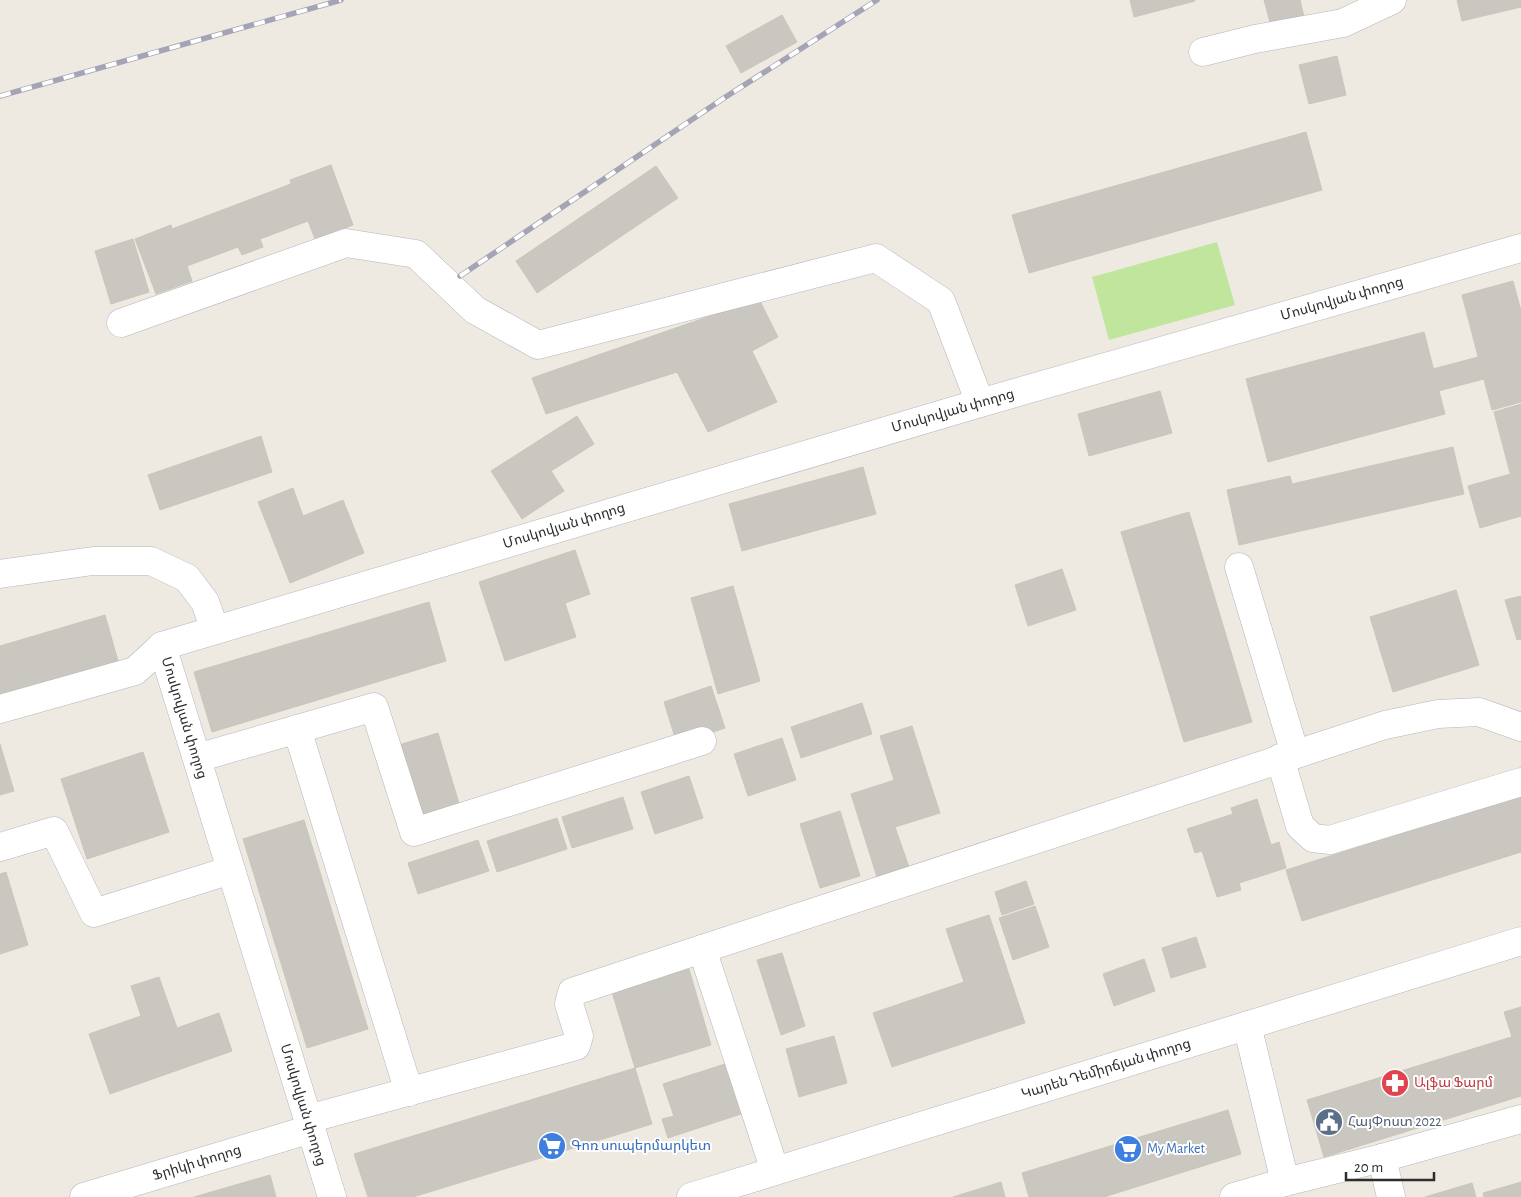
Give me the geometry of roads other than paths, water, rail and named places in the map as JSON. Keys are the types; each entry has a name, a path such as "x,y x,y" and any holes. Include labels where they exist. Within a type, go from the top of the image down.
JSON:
{"street":[{"path":"1203,52 1255,39 1343,23 1392,0"},
{"path":"121,323 346,243 416,254 475,310 538,345 876,258 941,301 980,403"},
{"name":"Մոսկովյան փողոց","path":"332,1197 162,646 980,403 1521,248"},
{"path":"0,574 93,561 151,561 188,578 205,602 215,630"},
{"path":"1239,567 1287,756 1300,826 1313,838 1330,840 1521,782"},
{"path":"0,709 135,671 162,646"},
{"path":"197,758 374,707 414,832 702,741"},
{"path":"775,1171 702,949 1384,724 1438,714 1479,712 1521,727"},
{"path":"296,729 409,1092"},
{"path":"0,847 54,831 94,913 231,870"},
{"name":"Կարեն Դեմիրճյան փողոց","path":"700,1196 775,1171 1521,940"},
{"name":"Ֆրիկի փողոց","path":"84,1197 409,1092 576,1046 579,1036 569,1004 572,992 702,949"},
{"path":"1247,1025 1284,1182"},
{"path":"1234,1197 1521,1119"},
{"path":"1382,1158 1391,1197"}],"railway":[{"path":"0,96 341,0"},
{"path":"460,276 724,98 877,0"}],"place":[{"name":"Ալֆա Ֆարմ","path":"1395,1083"},
{"name":"ՀայՓոստ 2022","path":"1329,1122"},
{"name":"Գոռ սուպերմարկետ","path":"552,1146"},
{"name":"My Market","path":"1128,1149"}]}
